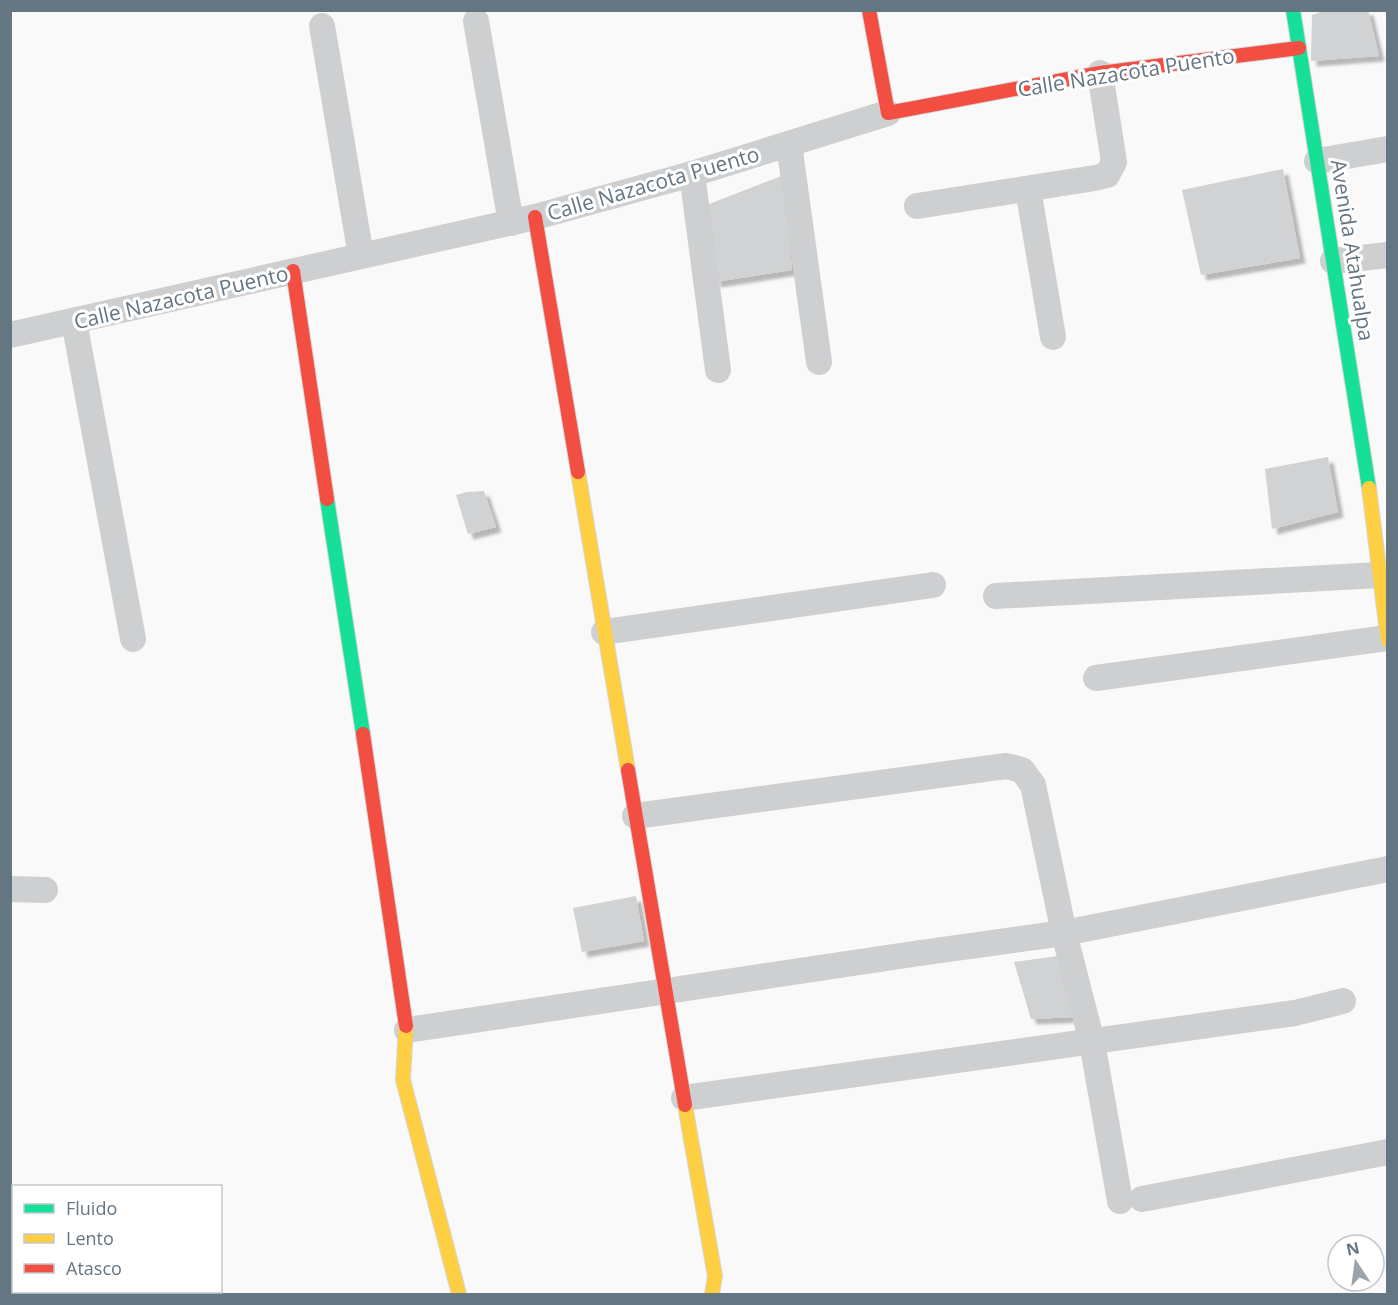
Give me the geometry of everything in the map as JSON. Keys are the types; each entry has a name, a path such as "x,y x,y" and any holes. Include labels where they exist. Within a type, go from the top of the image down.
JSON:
{"street":[{"path":"868,10 888,113"},
{"name":"Avenida Atahualpa","path":"1293,10 1372,505 1387,639"},
{"path":"476,21 523,220 604,632 715,1276 712,1294"},
{"path":"322,26 361,256"},
{"name":"Calle Nazacota Puento","path":"10,335 523,220 692,174 888,113 1100,73 1299,48"},
{"path":"917,207 1107,175 1114,162 1100,73"},
{"path":"789,144 819,362"},
{"path":"1317,161 1388,148"},
{"path":"692,174 718,370"},
{"path":"1028,189 1053,337"},
{"path":"1333,261 1388,255"},
{"path":"293,272 407,1030 403,1080 459,1294"},
{"path":"74,321 133,639"},
{"path":"996,596 1379,576"},
{"path":"604,632 933,585"},
{"path":"1096,678 1387,639"},
{"path":"635,816 1006,766 1022,770 1033,785 1064,933 1131,1200 1388,1152"},
{"path":"407,1030 1064,933 1388,869"},
{"path":"10,888 45,890"},
{"path":"684,1098 1092,1042 1295,1012 1343,1001"}],"building":[{"path":"1327,10 1368,10 1379,56 1311,61 1312,15"},
{"path":"1283,169 1300,258 1201,275 1182,190"},
{"path":"784,175 792,270 715,282 704,206"},
{"path":"1328,457 1338,512 1272,529 1265,469"},
{"path":"484,491 496,527 468,534 456,495"},
{"path":"636,896 644,941 582,952 573,908"},
{"path":"1058,956 1075,1017 1031,1019 1014,962"}],"traffic: fast":[{"path":"1293,10 1369,488"},
{"path":"327,499 363,734"}],"traffic: slow":[{"path":"578,472 628,770"},
{"path":"1369,488 1388,640"},
{"path":"406,1026 403,1080 459,1294"},
{"path":"685,1105 715,1276 712,1294"}],"traffic: jam":[{"path":"869,10 888,113 1100,73 1299,48"},
{"path":"535,217 578,472"},
{"path":"293,271 327,499"},
{"path":"363,734 406,1026"},
{"path":"628,770 685,1105"}]}
